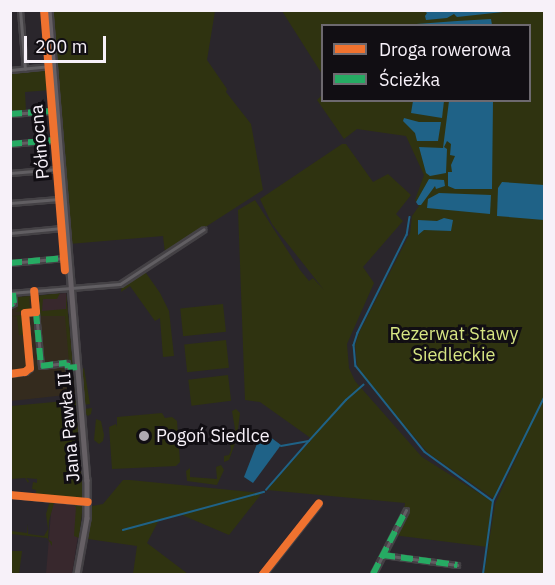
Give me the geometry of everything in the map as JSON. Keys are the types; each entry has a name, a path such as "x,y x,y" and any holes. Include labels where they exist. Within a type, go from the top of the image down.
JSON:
{"main road":[{"name":"Północna","path":"49,10 51,66 71,288"},
{"name":"Jana Pawła II","path":"71,288 88,502 76,574"}],"street":[{"path":"20,10 25,69"},
{"name":"Północna","path":"44,10 62,199 65,270"},
{"path":"10,70 51,66"},
{"path":"10,114 53,111"},
{"path":"10,144 56,140"},
{"path":"10,173 58,169"},
{"path":"10,203 62,199"},
{"path":"10,233 63,228"},
{"path":"10,305 14,303 12,293 126,281 204,229"},
{"path":"10,263 65,258"},
{"path":"34,291 41,366 68,363 68,368 77,367"},
{"path":"10,374 25,372 30,368 25,313 36,312"},
{"path":"10,495 88,502"},
{"path":"263,574 319,503"},
{"path":"373,574 406,510"},
{"path":"383,555 457,565"}],"shaded area":[{"path":"66,293 68,315 38,314 36,300 56,298 56,294"},
{"path":"33,296 38,314 68,315 75,394 11,401 11,298 16,300 16,297"},
{"path":"52,501 83,504 72,574 46,574"}],"green space":[{"path":"50,11 215,11 207,60 227,89 226,92 251,124 263,190 165,253 163,236 69,244"},
{"name":"Rezerwat Stawy Siedleckie","path":"282,11 544,11 544,574 484,574 495,504 528,432 494,499 428,453 362,376 357,365 355,345 410,233 412,216 419,206 415,200 424,175 406,136 357,129 344,139 317,100 321,96 321,102 531,102 531,24 321,24 321,72"},
{"path":"48,68 50,90 25,92 26,111 11,112 11,71"},
{"path":"342,144 346,144 373,182 388,174 411,195 396,214 403,221 363,267 374,283 347,344 349,368 355,381 422,457 493,502 488,547 393,535 407,511 404,510 405,503 267,490 312,439 260,402 245,400 238,210 255,200 300,270 309,281 313,278 324,290 272,224 260,199"},
{"path":"142,272 146,273 160,293 169,311 174,356 163,357 160,318 155,321 130,286 121,292 122,285"},
{"path":"60,293 57,299 43,299 42,311 66,309 66,293 73,367 69,362 65,316 38,316 36,296"},
{"path":"32,296 29,298 30,310 15,312 18,310 16,297"},
{"path":"223,304 226,332 183,336 180,308"},
{"path":"23,315 26,340 23,335 19,335 17,317 12,316"},
{"path":"226,340 229,368 187,372 184,344"},
{"path":"84,368 90,404 83,405 84,409 92,408 88,416 83,412 80,371"},
{"path":"228,375 231,401 191,406 188,380"},
{"path":"76,400 83,499 36,495 36,490 32,489 33,482 37,483 37,479 26,478 28,483 25,478 11,479 11,406"},
{"path":"236,409 240,413 237,438 229,460 224,462 224,456 229,455 231,450 230,441 235,440 232,411"},
{"name":"Pogoń Siedlce","path":"162,413 165,418 172,417 177,421 180,462 176,466 112,469 109,427 116,424 117,427 117,417"},
{"path":"96,419 101,421 104,435 103,441 99,444 94,440"},
{"path":"221,465 224,470 217,485 187,481 186,471 190,468 190,477 217,479 216,467"},
{"path":"123,480 262,493 229,535 182,515 159,520 147,543 188,574 133,574 137,546 88,539 92,506 103,504"},
{"path":"50,501 57,502 54,503 49,521 48,539 52,542 52,546 47,538 11,534 11,531 27,533 28,524 28,534 44,536 48,529 46,514"},
{"path":"71,503 83,504 79,538 74,536 76,507"},
{"path":"11,551 22,551 19,574 11,574"}],"water":[{"path":"424,11 513,11 457,17 454,14 447,18 426,20 427,13"},
{"path":"491,19 492,24 416,24"},
{"path":"413,102 444,102 442,118 411,113"},
{"path":"449,102 493,102 492,189 455,189 448,186 448,172 452,172 451,165 455,156 450,155 451,144 447,141 444,147 447,149 446,173 430,176 426,173 419,147 443,148"},
{"path":"404,118 419,122 441,122 438,141 417,141 415,133 403,121"},
{"path":"429,179 444,180 445,186 436,189 435,186 421,205 418,205 416,202"},
{"path":"502,182 544,185 544,220 497,216 498,188"},
{"path":"439,193 491,195 490,214 427,208 428,199"},
{"path":"444,218 453,220 451,231 424,230 418,235 418,220 437,221"},
{"path":"262,431 281,445 253,483 244,477"}],"waterway":[{"path":"410,217 407,235 358,333 354,345 356,366 425,452 493,501"},
{"path":"281,446 309,441 346,400 363,385"},
{"path":"483,574 493,501 544,398"},
{"path":"266,490 308,442"},
{"path":"123,530 264,492"}],"marked path":[{"path":"10,114 53,111"},
{"path":"10,144 55,140"},
{"path":"10,263 65,258"},
{"path":"10,305 14,303 13,293"},
{"path":"36,312 41,366 67,363 68,368 77,367"},
{"path":"373,574 406,510"},
{"path":"383,555 457,565"}],"cycle path":[{"path":"44,10 65,270"},
{"path":"10,374 25,372 30,368 25,313 36,312 34,291"},
{"path":"10,495 88,502"},
{"path":"263,574 319,503"}],"place":[{"name":"Pogoń Siedlce","path":"144,436"}]}
